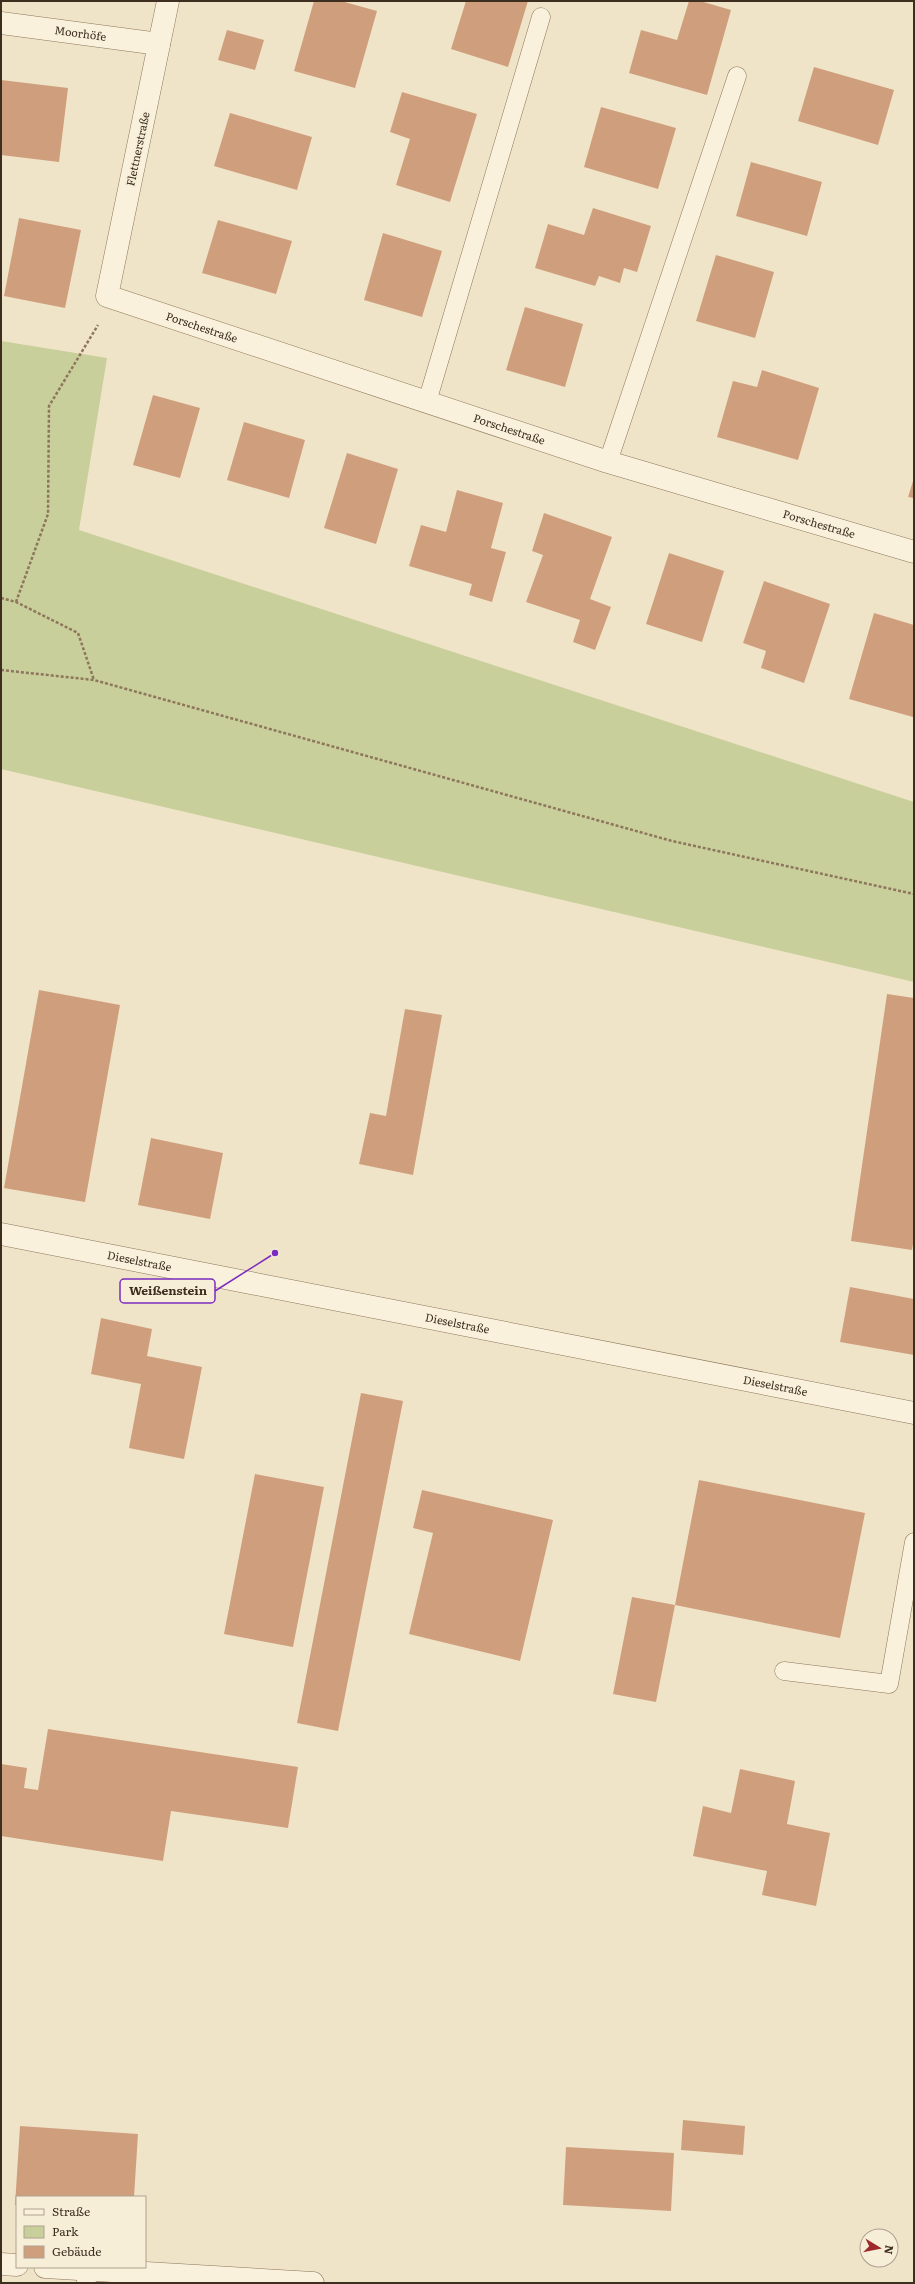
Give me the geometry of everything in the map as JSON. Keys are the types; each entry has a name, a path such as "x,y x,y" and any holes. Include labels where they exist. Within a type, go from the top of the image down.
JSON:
{"street":[{"name":"Flettnerstraße","path":"107,296 168,1"},
{"name":"Moorhöfe","path":"1,23 160,44"},
{"name":"Porschestraße","path":"107,296 608,462 914,552"},
{"name":"Dieselstraße","path":"1,1234 914,1413"},
{"path":"1,2264 16,2265"},
{"path":"49,2268 85,2276 313,2283"}],"lane":[{"path":"427,402 542,17"},
{"path":"608,462 736,76"},
{"path":"784,1671 889,1684 914,1542"}],"path":[{"path":"16,602 48,514 48,406 103,316 107,296"},
{"path":"1,598 16,602 78,632 94,680"},
{"path":"1,670 94,680 672,841 914,894"}],"green space":[{"path":"1,341 107,358 79,530 914,802 914,982 1,769"}],"building":[{"path":"314,1 341,1 377,11 355,88 294,71"},
{"path":"466,1 528,1 508,67 451,49"},
{"path":"689,1 700,1 731,10 707,95 629,73 641,30 677,40"},
{"path":"227,30 264,40 255,70 218,60"},
{"path":"814,67 894,90 878,145 798,121"},
{"path":"1,80 68,88 59,162 1,155"},
{"path":"402,92 477,114 450,202 396,185 410,139 390,132"},
{"path":"601,107 676,128 658,189 584,167"},
{"path":"230,113 312,137 297,190 214,166"},
{"path":"751,162 822,182 807,236 736,216"},
{"path":"593,208 651,226 637,272 624,268 620,283 599,276 595,286 535,268 548,224 584,235"},
{"path":"19,218 81,230 65,308 4,296"},
{"path":"218,220 292,241 276,294 202,273"},
{"path":"383,233 442,251 422,317 364,300"},
{"path":"716,255 774,272 755,338 696,321"},
{"path":"525,307 583,324 565,387 506,370"},
{"path":"762,370 819,388 798,460 717,437 733,381 757,387"},
{"path":"153,395 200,408 180,478 133,465"},
{"path":"244,422 305,440 289,498 227,480"},
{"path":"347,453 398,469 376,544 324,528"},
{"path":"914,478 914,498 908,497"},
{"path":"457,490 503,503 491,548 506,552 492,602 469,595 472,584 409,566 421,525 446,532"},
{"path":"544,513 612,537 590,599 611,607 595,650 573,642 580,620 526,602 543,555 532,551"},
{"path":"669,553 724,571 702,642 646,624"},
{"path":"764,581 830,604 804,683 761,668 766,651 743,643"},
{"path":"874,613 914,625 913,717 849,699"},
{"path":"39,990 120,1005 85,1202 4,1188"},
{"path":"887,994 914,998 914,1238 912,1250 851,1241"},
{"path":"405,1009 442,1015 413,1175 359,1164 370,1113 386,1116"},
{"path":"151,1138 223,1153 210,1219 138,1205"},
{"path":"850,1287 914,1299 914,1355 840,1342"},
{"path":"101,1318 152,1329 147,1356 202,1367 184,1459 129,1448 141,1384 91,1374"},
{"path":"361,1393 403,1401 338,1731 297,1723"},
{"path":"255,1474 324,1487 293,1647 224,1634"},
{"path":"699,1480 865,1513 840,1638 675,1605"},
{"path":"422,1490 553,1520 520,1661 409,1634 433,1533 413,1528"},
{"path":"632,1597 675,1605 656,1702 613,1694"},
{"path":"48,1729 298,1767 288,1828 171,1811 163,1861 1,1836 1,1764 27,1768 24,1788 38,1790"},
{"path":"740,1769 795,1781 787,1824 830,1833 816,1906 762,1895 767,1871 693,1856 703,1806 731,1813"},
{"path":"683,2120 745,2126 743,2155 681,2150"},
{"path":"20,2126 138,2134 134,2196 16,2196 15,2205"},
{"path":"566,2147 674,2153 671,2211 563,2205"}],"place":[{"name":"Weißenstein","path":"275,1253"}]}
